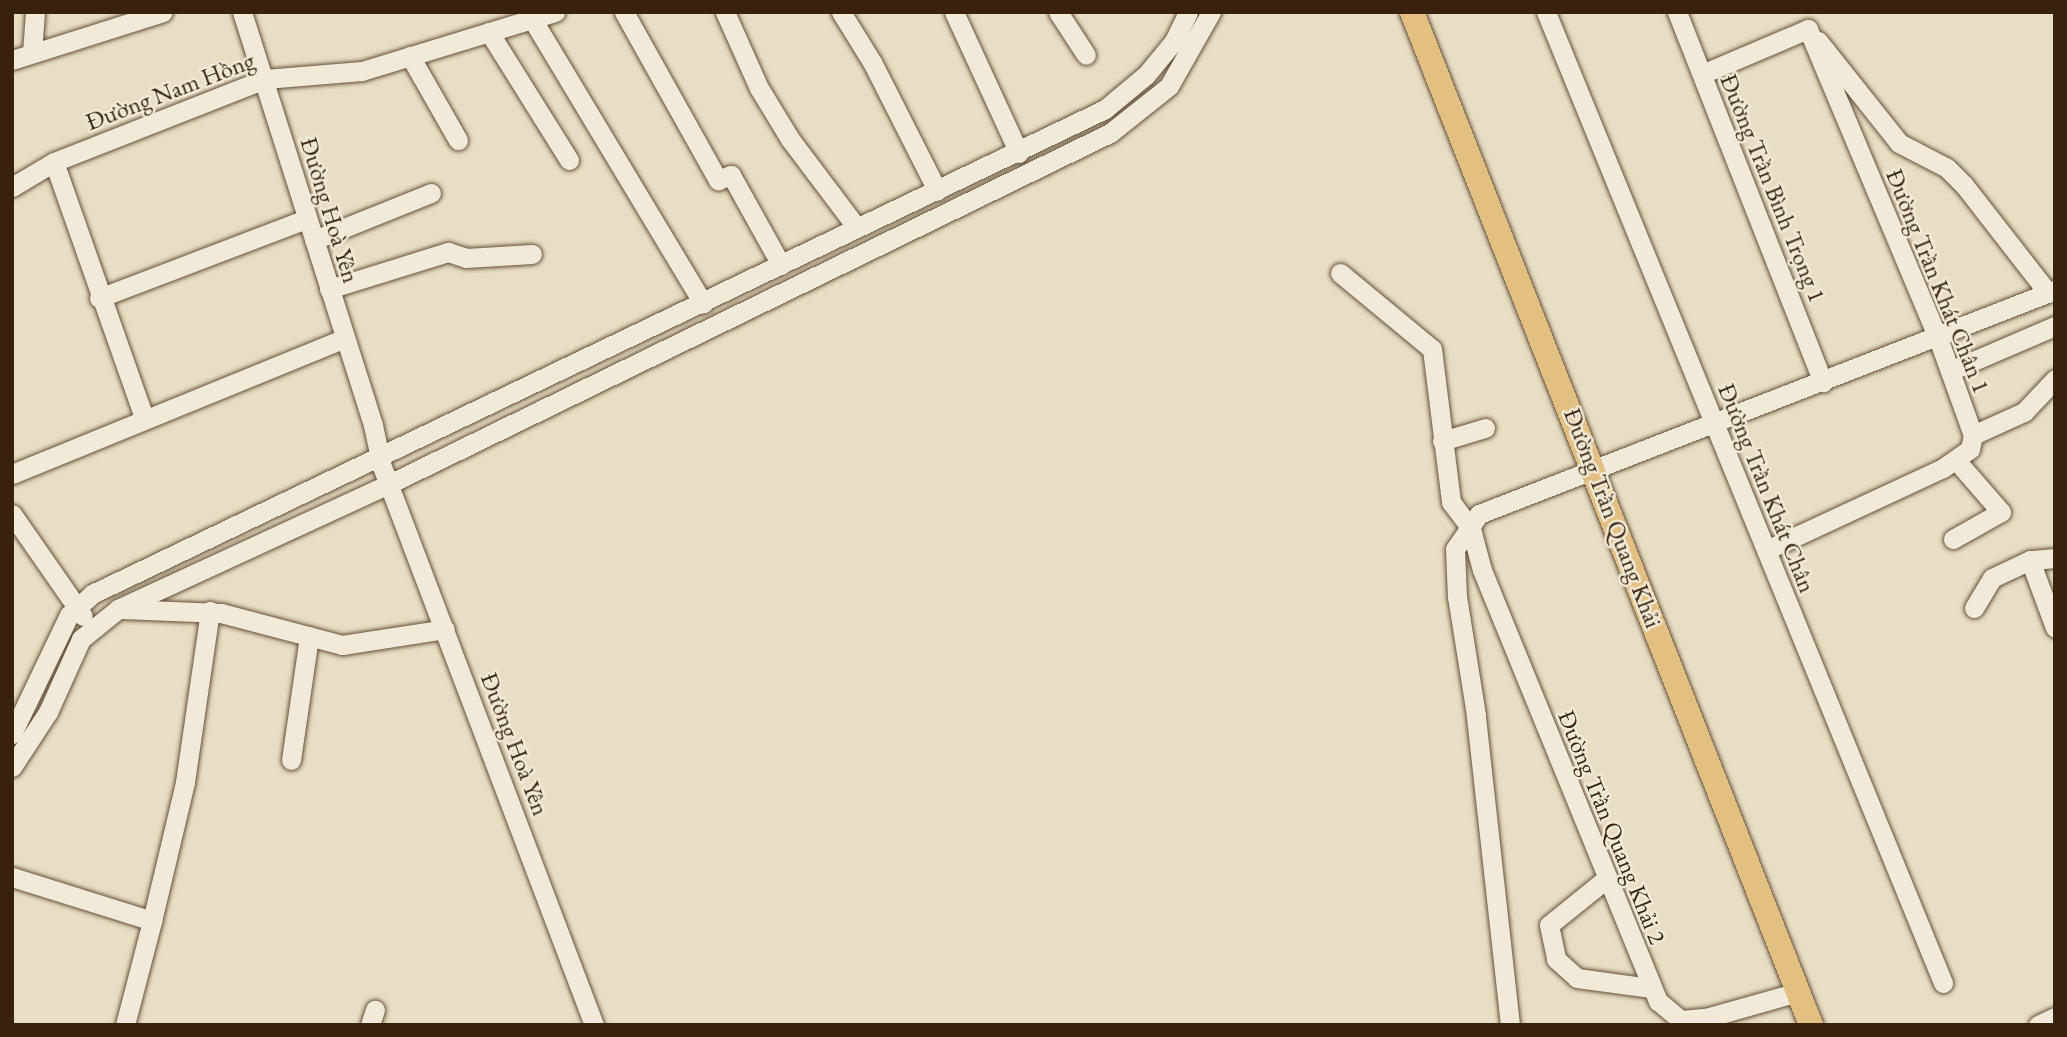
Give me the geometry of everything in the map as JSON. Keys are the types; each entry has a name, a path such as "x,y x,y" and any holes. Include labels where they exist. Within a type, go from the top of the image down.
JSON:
{"main road":[{"name":"Đường Trần Quang Khải","path":"1412,12 1596,472 1811,1025"}],"street":[{"path":"32,53 35,12"},
{"path":"12,60 163,12"},
{"name":"Đường Hoà Yên","path":"242,12 330,289 342,339 373,425 384,472 594,1025"},
{"name":"Đường Nam Hồng","path":"12,187 54,162 265,79 362,71 489,32 530,16 555,12"},
{"path":"624,12 718,180 731,175 781,265"},
{"path":"725,12 760,88 790,139 857,228"},
{"path":"841,12 873,62 936,190"},
{"path":"954,12 1019,153"},
{"path":"1058,12 1086,55"},
{"path":"118,609 703,303 936,190 1019,153 1123,97 1174,41 1188,12"},
{"path":"12,734 83,616 114,584 384,472 1110,133 1170,86 1211,12"},
{"name":"Đường Trần Khát Chân","path":"1546,12 1943,983"},
{"name":"Đường Trần Bình Trọng 1","path":"1677,12 1824,382"},
{"path":"530,16 703,303"},
{"path":"1510,1025 1476,715 1457,597 1455,549 1479,514 1596,472 1714,423 2051,292 1964,185 1947,168 1899,143 1808,29 1702,74"},
{"name":"Đường Trần Khát Chân 1","path":"1808,29 1938,338 1973,435"},
{"path":"489,32 569,160"},
{"path":"410,57 458,140"},
{"path":"54,162 99,298 144,418"},
{"path":"314,240 431,193"},
{"path":"99,298 306,219"},
{"path":"330,289 448,252 466,258 532,254"},
{"path":"1340,273 1406,329 1427,341 1435,367 1451,502 1471,529"},
{"path":"1951,371 2055,327"},
{"path":"12,474 342,339"},
{"path":"1766,550 1956,460 1970,449 1973,435 2024,412 2055,379"},
{"path":"1442,441 1485,428"},
{"path":"1954,539 2001,512 1956,460"},
{"path":"12,514 65,586 83,616 81,639 26,751 12,766"},
{"name":"Đường Trần Quang Khải 2","path":"1471,529 1482,570 1606,879 1651,988 1666,1012 1681,1020 1706,1018 1798,992"},
{"path":"1974,608 1992,578 2030,560 2055,558"},
{"path":"2030,560 2055,628"},
{"path":"83,616 118,609 210,611 342,645 366,644 445,629"},
{"path":"125,1025 187,769 210,611"},
{"path":"291,760 309,636"},
{"path":"12,877 152,921"},
{"path":"1606,879 1549,925 1556,959 1577,978 1651,988"},
{"path":"2038,1025 2055,1017"}]}
